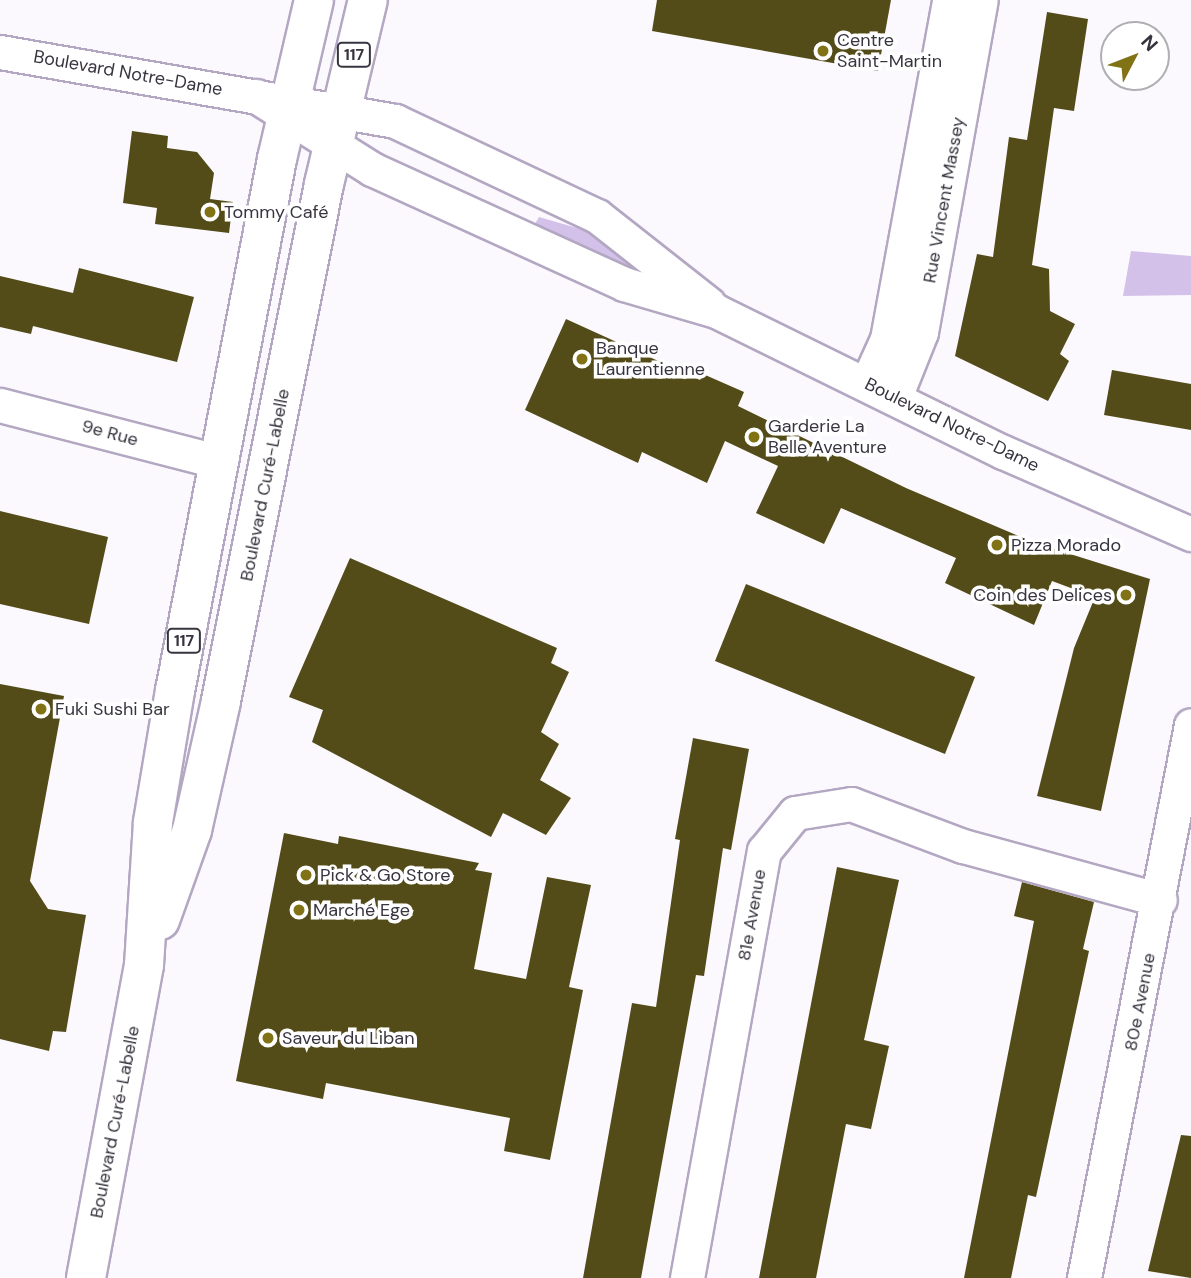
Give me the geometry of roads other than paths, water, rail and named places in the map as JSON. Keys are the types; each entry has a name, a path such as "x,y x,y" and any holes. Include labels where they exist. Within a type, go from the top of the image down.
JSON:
{"main road":[{"name":"Boulevard Curé-Labelle","path":"86,1278 144,965 153,822 220,462 277,104 314,0"},
{"name":"Boulevard Curé-Labelle","path":"144,965 192,830 337,128 368,0"}],"street":[{"name":"Rue Vincent Massey","path":"881,390 887,339 948,0"},
{"name":"Rue Vincent Massey","path":"881,390 921,332 981,0"},
{"name":"Boulevard Notre-Dame","path":"0,52 277,104 337,128 372,169 624,284 716,311 1003,452 1191,534"},
{"name":"Boulevard Notre-Dame","path":"337,128 395,121 573,202 643,248 716,311"},
{"name":"9e Rue","path":"0,405 220,462"},
{"name":"80e Avenue","path":"1084,1278 1160,900 1191,725"},
{"name":"81e Avenue","path":"687,1278 764,851 795,813 851,804 962,846 1160,900"}],"place":[{"name":"Centre Saint-Martin","path":"823,51"},
{"name":"Tommy Café","path":"210,212"},
{"name":"Banque Laurentienne","path":"582,359"},
{"name":"Garderie La Belle Aventure","path":"754,437"},
{"name":"Pizza Morado","path":"997,545"},
{"name":"Coin des Delices","path":"1126,595"},
{"name":"Fuki Sushi Bar","path":"41,709"},
{"name":"Pick & Go Store","path":"306,875"},
{"name":"Marché Ege","path":"299,910"},
{"name":"Saveur du Liban","path":"268,1038"}]}
